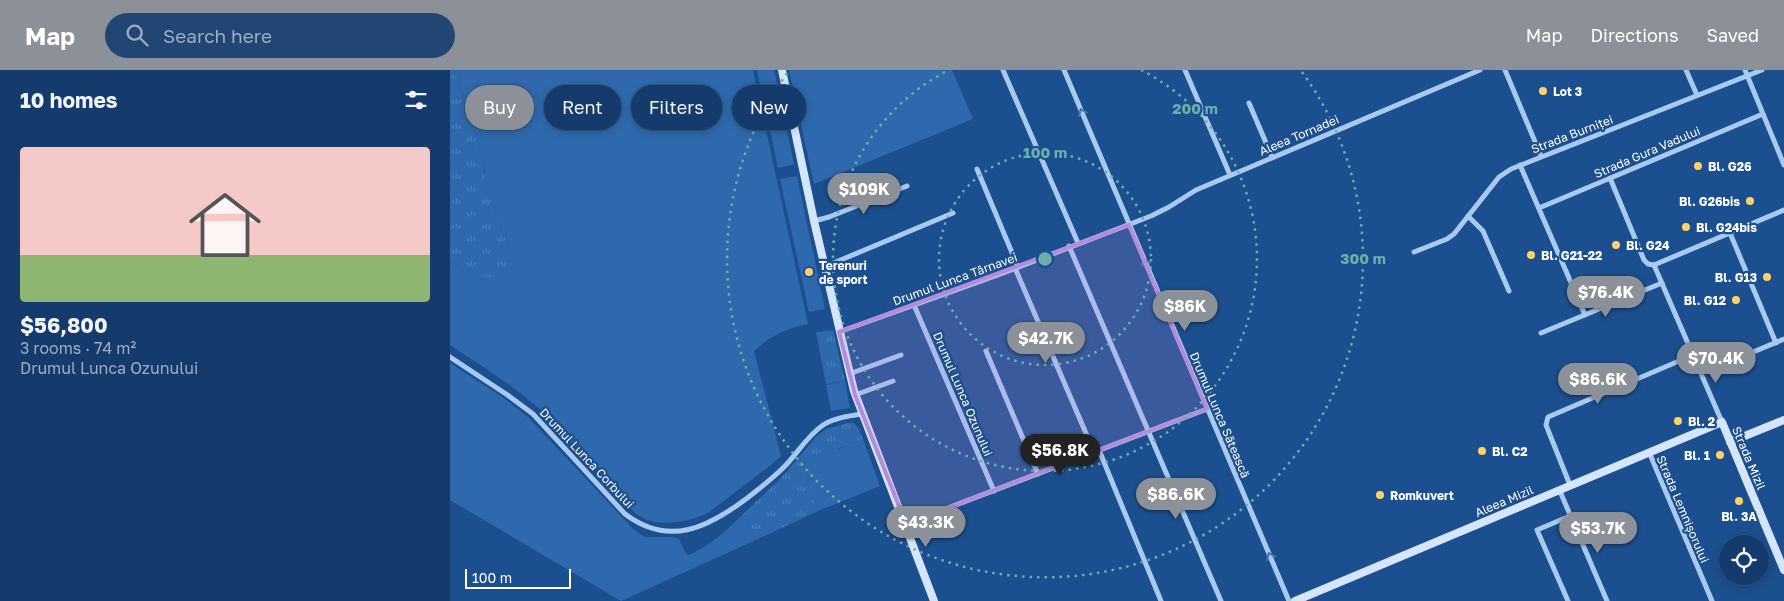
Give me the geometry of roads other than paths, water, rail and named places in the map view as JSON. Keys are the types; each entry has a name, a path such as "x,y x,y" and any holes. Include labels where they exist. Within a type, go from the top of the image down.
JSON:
{"street":[{"path":"782,70 824,267 855,395 934,601"},
{"path":"1003,70 1078,243"},
{"name":"Drumul Lunca Sătească","path":"1064,70 1289,601"},
{"path":"1184,70 1230,175"},
{"name":"Aleea Tornadei","path":"1129,225 1160,212 1189,193 1480,70"},
{"path":"1506,70 1541,156"},
{"path":"1686,70 1697,95"},
{"path":"1745,70 1784,165"},
{"name":"Strada Burniței","path":"1414,252 1450,237 1499,177 1520,165 1762,70"},
{"path":"1250,103 1272,157"},
{"name":"Strada Gura Vadului","path":"1539,208 1763,114"},
{"path":"1520,165 1585,315"},
{"path":"977,169 1017,267 1161,601"},
{"name":"Strada Mizil","path":"1610,178 1644,260 1648,264 1654,265 1662,283 1784,570"},
{"path":"814,220 828,217 907,186"},
{"path":"1654,265 1784,210"},
{"path":"824,267 953,213"},
{"path":"1468,216 1484,231 1509,291"},
{"name":"Drumul Lunca Târnavei","path":"839,332 1129,225"},
{"path":"1730,233 1776,342"},
{"path":"1069,246 1221,601"},
{"path":"1541,333 1662,283"},
{"name":"Drumul Lunca Ozunului","path":"914,305 994,490"},
{"path":"1746,355 1784,339"},
{"path":"986,351 1038,474"},
{"path":"849,374 902,354"},
{"path":"1570,485 1546,425 1548,417 1693,354"},
{"name":"Drumul Lunca Corbului","path":"450,357 533,414 625,514 649,528 667,532 694,528 719,517 774,477 822,426 840,418 862,414"},
{"path":"855,395 893,381"},
{"path":"906,524 1207,409"},
{"path":"1730,442 1784,420"},
{"name":"Aleea Mizil","path":"1294,601 1722,422"},
{"name":"Strada Lemnișorului","path":"1648,452 1712,601"},
{"path":"1559,489 1607,601"},
{"path":"1568,601 1537,530 1570,516"},
{"path":"926,580 928,601"}],"place":[{"name":"Lot 3","path":"1543,91"},
{"name":"Bl. G26","path":"1698,166"},
{"name":"Bl. G26bis","path":"1750,201"},
{"name":"Bl. G24bis","path":"1686,227"},
{"name":"Bl. G24","path":"1616,245"},
{"name":"Bl. G21-22","path":"1531,255"},
{"name":"Terenuri de sport","path":"809,272"},
{"name":"Bl. G13","path":"1767,277"},
{"name":"Bl. G12","path":"1736,300"},
{"name":"Bl. 2","path":"1678,421"},
{"name":"Bl. C2","path":"1482,451"},
{"name":"Bl. 1","path":"1720,455"},
{"name":"Romkuvert","path":"1380,495"},
{"name":"Bl. 3A","path":"1739,501"}]}
